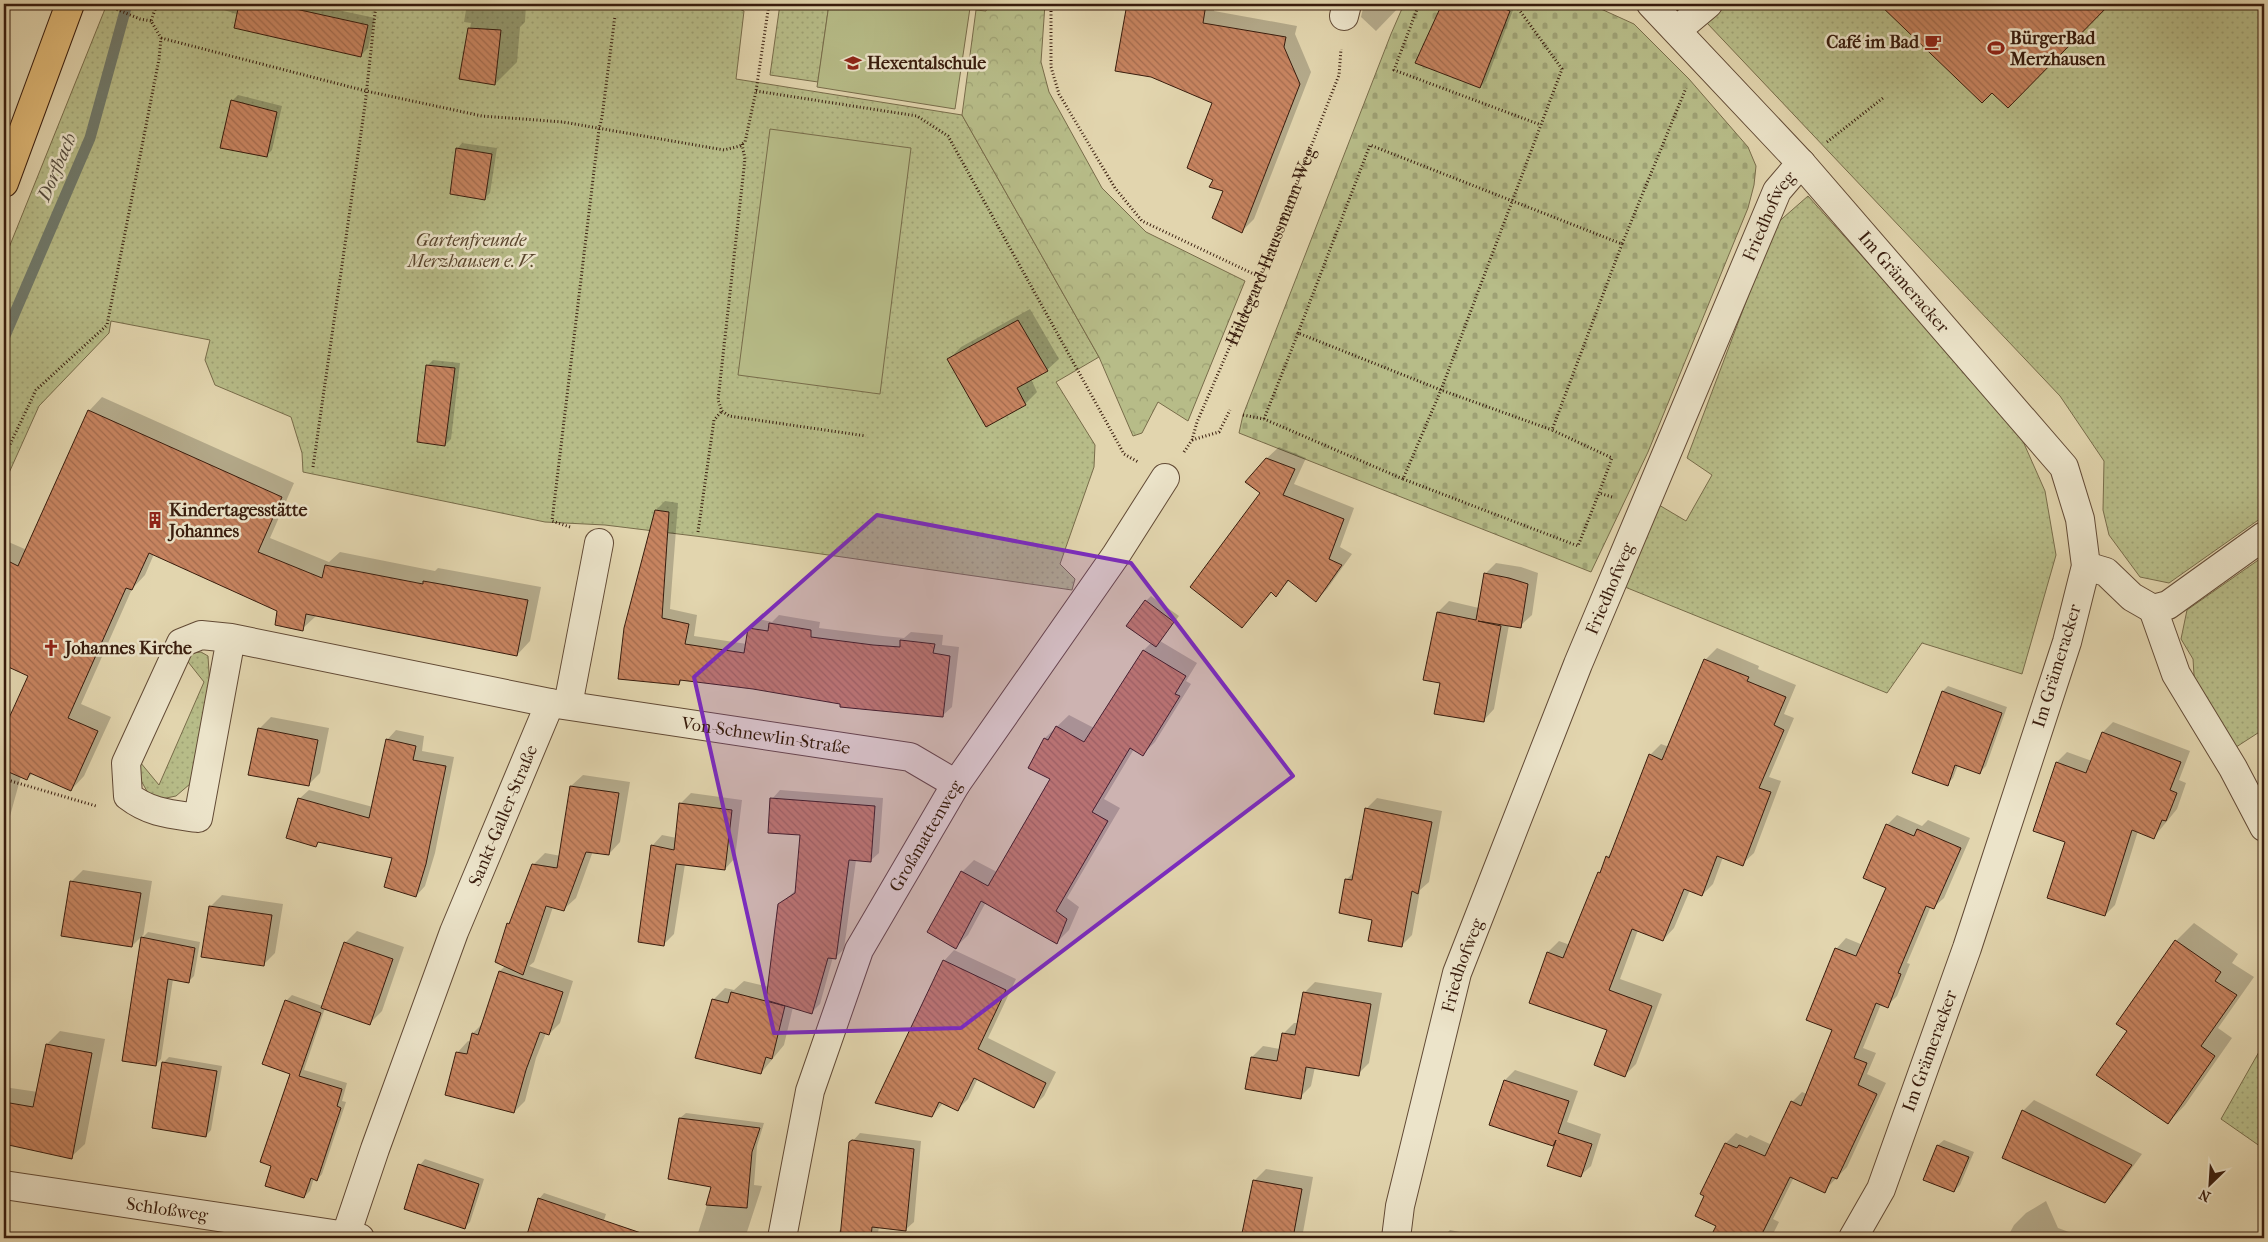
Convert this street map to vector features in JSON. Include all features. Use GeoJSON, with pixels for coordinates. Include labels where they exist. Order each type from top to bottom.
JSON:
{"type":"FeatureCollection","features":[{"type":"Feature","properties":{"kind":"main road"},"geometry":{"type":"LineString","coordinates":[[4,182],[70,4]]}},
{"type":"Feature","properties":{"kind":"street","name":"Friedhofweg"},"geometry":{"type":"LineString","coordinates":[[1396,1238],[1400,1206],[1457,973],[1578,664],[1777,191],[1801,163],[1651,4]]}},
{"type":"Feature","properties":{"kind":"street"},"geometry":{"type":"LineString","coordinates":[[1677,30],[1708,4]]}},
{"type":"Feature","properties":{"kind":"street","name":"Im Grämeracker"},"geometry":{"type":"LineString","coordinates":[[1801,163],[2064,466],[2080,519],[2086,566],[2067,642],[1967,948],[1881,1188],[1853,1238]]}},
{"type":"Feature","properties":{"kind":"street","name":"Großmattenweg"},"geometry":{"type":"LineString","coordinates":[[782,1238],[810,1091],[859,950],[956,784],[1116,555],[1165,478]]}},
{"type":"Feature","properties":{"kind":"street"},"geometry":{"type":"LineString","coordinates":[[2153,609],[2168,605],[2264,536]]}},
{"type":"Feature","properties":{"kind":"street"},"geometry":{"type":"LineString","coordinates":[[231,638],[198,818],[159,812],[141,806],[128,796],[126,763],[181,643],[201,635],[231,638],[559,704],[598,543]]}},
{"type":"Feature","properties":{"kind":"street"},"geometry":{"type":"LineString","coordinates":[[2086,566],[2106,572],[2132,597],[2153,609],[2176,674],[2232,768],[2264,828]]}},
{"type":"Feature","properties":{"kind":"street","name":"Von-Schnewlin-Straße"},"geometry":{"type":"LineString","coordinates":[[559,704],[910,757],[956,784]]}},
{"type":"Feature","properties":{"kind":"street","name":"Sankt-Galler-Straße"},"geometry":{"type":"LineString","coordinates":[[353,1236],[375,1149],[454,932],[559,704]]}},
{"type":"Feature","properties":{"kind":"street","name":"Schloßweg"},"geometry":{"type":"LineString","coordinates":[[4,1185],[353,1236]]}},
{"type":"Feature","properties":{"kind":"path"},"geometry":{"type":"LineString","coordinates":[[104,4],[140,19],[151,21],[162,38],[366,91],[482,116],[563,122],[599,130],[724,150],[745,142],[756,91],[769,4]]}},
{"type":"Feature","properties":{"kind":"path"},"geometry":{"type":"LineString","coordinates":[[151,21],[158,4]]}},
{"type":"Feature","properties":{"kind":"path"},"geometry":{"type":"LineString","coordinates":[[313,467],[366,91],[376,4]]}},
{"type":"Feature","properties":{"kind":"path"},"geometry":{"type":"LineString","coordinates":[[1051,4],[1050,67],[1059,94],[1116,188],[1142,221],[1260,277]]}},
{"type":"Feature","properties":{"kind":"path"},"geometry":{"type":"LineString","coordinates":[[1419,4],[1394,70],[1541,125]]}},
{"type":"Feature","properties":{"kind":"path"},"geometry":{"type":"LineString","coordinates":[[1403,479],[1441,390],[1562,69],[1515,4]]}},
{"type":"Feature","properties":{"kind":"path","name":"Hildegard-Haussmann-Weg"},"geometry":{"type":"LineString","coordinates":[[1165,478],[1192,440],[1197,422],[1260,277],[1339,75],[1346,10]]}},
{"type":"Feature","properties":{"kind":"path"},"geometry":{"type":"LineString","coordinates":[[598,543],[583,531],[552,521],[599,130],[615,16]]}},
{"type":"Feature","properties":{"kind":"path"},"geometry":{"type":"LineString","coordinates":[[4,457],[36,390],[107,325],[162,38]]}},
{"type":"Feature","properties":{"kind":"path"},"geometry":{"type":"LineString","coordinates":[[1552,430],[1622,244],[1689,79]]}},
{"type":"Feature","properties":{"kind":"path"},"geometry":{"type":"LineString","coordinates":[[756,91],[917,116],[948,136],[1124,454],[1165,478]]}},
{"type":"Feature","properties":{"kind":"path"},"geometry":{"type":"LineString","coordinates":[[1801,163],[1883,98]]}},
{"type":"Feature","properties":{"kind":"path"},"geometry":{"type":"LineString","coordinates":[[742,144],[745,159],[718,400],[722,411],[730,416],[866,436]]}},
{"type":"Feature","properties":{"kind":"path"},"geometry":{"type":"LineString","coordinates":[[1264,419],[1370,145],[1622,244]]}},
{"type":"Feature","properties":{"kind":"path"},"geometry":{"type":"LineString","coordinates":[[1243,415],[1264,419],[1403,479],[1578,546],[1612,458],[1552,430],[1441,390],[1298,332]]}},
{"type":"Feature","properties":{"kind":"path"},"geometry":{"type":"LineString","coordinates":[[1192,440],[1219,432],[1230,410]]}},
{"type":"Feature","properties":{"kind":"path"},"geometry":{"type":"LineString","coordinates":[[698,532],[714,420],[722,411]]}},
{"type":"Feature","properties":{"kind":"path"},"geometry":{"type":"LineString","coordinates":[[1599,492],[1616,499]]}},
{"type":"Feature","properties":{"kind":"path"},"geometry":{"type":"LineString","coordinates":[[4,779],[105,809],[128,796]]}},
{"type":"Feature","properties":{"kind":"highlighted area"},"geometry":{"type":"Polygon","coordinates":[[[877,515],[1131,563],[1293,776],[961,1028],[774,1033],[694,677],[877,515]]]}},
{"type":"Feature","properties":{"kind":"green space","name":"Gartenfreunde Merzhausen e. V."},"geometry":{"type":"Polygon","coordinates":[[[107,4],[727,4],[744,11],[736,79],[962,115],[1099,357],[1056,382],[1095,445],[1094,467],[1060,564],[1075,579],[1072,590],[703,537],[605,525],[545,522],[303,472],[302,453],[291,417],[215,385],[205,360],[210,340],[111,321],[109,333],[39,406],[4,484],[4,260],[107,4]]]}},
{"type":"Feature","properties":{"kind":"green space"},"geometry":{"type":"Polygon","coordinates":[[[780,4],[829,4],[818,82],[770,75],[780,4]]]}},
{"type":"Feature","properties":{"kind":"green space","name":"Hexentalschule"},"geometry":{"type":"Polygon","coordinates":[[[829,4],[941,4],[970,8],[955,109],[817,87],[829,4]]]}},
{"type":"Feature","properties":{"kind":"green space"},"geometry":{"type":"Polygon","coordinates":[[[988,4],[1045,4],[1041,62],[1049,92],[1102,188],[1146,232],[1245,281],[1188,421],[1158,402],[1142,433],[1133,436],[1099,357],[962,115],[976,10],[986,11],[988,4]]]}},
{"type":"Feature","properties":{"kind":"green space"},"geometry":{"type":"Polygon","coordinates":[[[1404,4],[1590,4],[1634,24],[1689,79],[1748,147],[1756,166],[1754,185],[1748,208],[1648,452],[1591,572],[1239,433],[1243,415],[1404,4]]]}},
{"type":"Feature","properties":{"kind":"green space"},"geometry":{"type":"Polygon","coordinates":[[[1689,4],[2264,4],[2264,516],[2169,583],[2140,577],[2109,535],[2103,510],[2104,461],[2060,396],[1689,4]]]}},
{"type":"Feature","properties":{"kind":"green space"},"geometry":{"type":"Polygon","coordinates":[[[770,129],[911,148],[880,394],[738,375],[770,129]]]}},
{"type":"Feature","properties":{"kind":"green space"},"geometry":{"type":"Polygon","coordinates":[[[1808,196],[2018,430],[2045,491],[2056,555],[2022,674],[1922,643],[1887,693],[1620,585],[1659,505],[1686,521],[1712,475],[1687,458],[1775,225],[1808,196]]]}},
{"type":"Feature","properties":{"kind":"green space"},"geometry":{"type":"Polygon","coordinates":[[[2264,556],[2264,729],[2230,751],[2195,691],[2193,659],[2181,639],[2187,610],[2264,556]]]}},
{"type":"Feature","properties":{"kind":"green space"},"geometry":{"type":"Polygon","coordinates":[[[201,652],[208,656],[210,689],[197,778],[176,796],[161,799],[148,793],[139,777],[140,762],[159,785],[204,682],[185,658],[193,653],[201,652]]]}},
{"type":"Feature","properties":{"kind":"green space"},"geometry":{"type":"Polygon","coordinates":[[[2264,1043],[2264,1149],[2221,1119],[2264,1043]]]}},
{"type":"Feature","properties":{"kind":"building"},"geometry":{"type":"Polygon","coordinates":[[[239,4],[273,4],[368,25],[361,57],[234,28],[239,4]]]}},
{"type":"Feature","properties":{"kind":"building"},"geometry":{"type":"Polygon","coordinates":[[[1127,4],[1206,4],[1203,23],[1286,37],[1284,47],[1300,84],[1242,233],[1212,218],[1223,191],[1209,187],[1213,180],[1187,168],[1212,103],[1151,77],[1115,71],[1127,4]]]}},
{"type":"Feature","properties":{"kind":"building"},"geometry":{"type":"Polygon","coordinates":[[[1442,4],[1492,4],[1510,11],[1480,88],[1415,63],[1442,4]]]}},
{"type":"Feature","properties":{"kind":"building","name":"BürgerBad Merzhausen"},"geometry":{"type":"Polygon","coordinates":[[[1879,4],[2110,4],[2008,108],[1992,93],[1982,103],[1879,4]]]}},
{"type":"Feature","properties":{"kind":"building"},"geometry":{"type":"Polygon","coordinates":[[[468,28],[501,30],[495,85],[459,79],[468,28]]]}},
{"type":"Feature","properties":{"kind":"building"},"geometry":{"type":"Polygon","coordinates":[[[231,100],[277,112],[267,157],[220,148],[231,100]]]}},
{"type":"Feature","properties":{"kind":"building"},"geometry":{"type":"Polygon","coordinates":[[[456,148],[492,154],[485,200],[450,194],[456,148]]]}},
{"type":"Feature","properties":{"kind":"building"},"geometry":{"type":"Polygon","coordinates":[[[1018,320],[1048,371],[1017,388],[1026,405],[986,427],[947,359],[1018,320]]]}},
{"type":"Feature","properties":{"kind":"building"},"geometry":{"type":"Polygon","coordinates":[[[426,365],[455,368],[445,446],[417,442],[426,365]]]}},
{"type":"Feature","properties":{"kind":"building"},"geometry":{"type":"Polygon","coordinates":[[[88,410],[282,497],[258,552],[322,578],[325,565],[423,584],[423,581],[528,600],[517,656],[306,614],[303,631],[275,625],[277,611],[149,553],[132,590],[126,588],[68,718],[98,731],[71,791],[30,773],[27,780],[4,770],[4,729],[28,676],[4,665],[4,559],[18,566],[88,410]]]}},
{"type":"Feature","properties":{"kind":"building"},"geometry":{"type":"Polygon","coordinates":[[[1266,458],[1295,469],[1283,495],[1344,519],[1329,559],[1342,565],[1316,602],[1288,580],[1276,597],[1271,592],[1242,628],[1190,587],[1260,493],[1245,482],[1266,458]]]}},
{"type":"Feature","properties":{"kind":"building"},"geometry":{"type":"Polygon","coordinates":[[[655,510],[669,512],[662,618],[689,624],[685,644],[744,653],[748,628],[768,631],[769,623],[811,630],[811,637],[873,645],[900,647],[900,640],[935,644],[933,653],[950,656],[943,717],[840,707],[840,704],[753,689],[680,680],[679,685],[618,679],[624,628],[655,510]]]}},
{"type":"Feature","properties":{"kind":"building"},"geometry":{"type":"Polygon","coordinates":[[[1484,573],[1528,584],[1521,628],[1478,621],[1501,626],[1484,722],[1434,714],[1440,683],[1423,680],[1437,612],[1476,620],[1484,573]]]}},
{"type":"Feature","properties":{"kind":"building"},"geometry":{"type":"Polygon","coordinates":[[[1145,600],[1174,622],[1156,647],[1126,626],[1145,600]]]}},
{"type":"Feature","properties":{"kind":"building"},"geometry":{"type":"Polygon","coordinates":[[[1143,650],[1186,676],[1175,694],[1180,696],[1143,756],[1130,748],[1092,812],[1108,821],[1056,911],[1067,919],[1057,944],[981,901],[956,949],[927,932],[961,871],[988,886],[1050,779],[1028,768],[1044,738],[1048,740],[1056,726],[1084,742],[1143,650]]]}},
{"type":"Feature","properties":{"kind":"building"},"geometry":{"type":"Polygon","coordinates":[[[1704,659],[1749,677],[1747,681],[1786,697],[1774,725],[1784,730],[1759,788],[1771,792],[1743,866],[1717,856],[1702,896],[1684,889],[1663,941],[1632,929],[1609,990],[1652,1006],[1625,1077],[1594,1065],[1607,1030],[1529,1003],[1547,952],[1563,958],[1598,872],[1600,873],[1606,856],[1609,858],[1649,754],[1662,760],[1704,659]]]}},
{"type":"Feature","properties":{"kind":"building"},"geometry":{"type":"Polygon","coordinates":[[[1942,691],[2002,713],[1980,774],[1955,765],[1948,786],[1912,773],[1942,691]]]}},
{"type":"Feature","properties":{"kind":"building"},"geometry":{"type":"Polygon","coordinates":[[[258,728],[318,740],[309,786],[248,775],[258,728]]]}},
{"type":"Feature","properties":{"kind":"building"},"geometry":{"type":"Polygon","coordinates":[[[2102,732],[2181,762],[2170,790],[2177,793],[2166,821],[2162,820],[2154,839],[2132,830],[2105,916],[2047,898],[2065,842],[2033,831],[2056,762],[2086,773],[2102,732]]]}},
{"type":"Feature","properties":{"kind":"building"},"geometry":{"type":"Polygon","coordinates":[[[386,739],[416,746],[413,760],[446,766],[426,864],[416,897],[384,887],[392,858],[318,842],[316,847],[286,838],[298,798],[369,818],[386,739]]]}},
{"type":"Feature","properties":{"kind":"building"},"geometry":{"type":"Polygon","coordinates":[[[570,786],[619,793],[609,855],[586,852],[564,911],[546,906],[523,975],[495,962],[507,923],[509,924],[532,864],[557,868],[570,786]]]}},
{"type":"Feature","properties":{"kind":"building"},"geometry":{"type":"Polygon","coordinates":[[[770,798],[875,806],[871,862],[849,860],[836,959],[828,958],[812,1014],[766,1000],[778,904],[795,893],[800,835],[768,833],[770,798]]]}},
{"type":"Feature","properties":{"kind":"building"},"geometry":{"type":"Polygon","coordinates":[[[679,803],[732,810],[725,870],[676,864],[664,946],[638,942],[651,845],[674,850],[679,803]]]}},
{"type":"Feature","properties":{"kind":"building"},"geometry":{"type":"Polygon","coordinates":[[[1365,808],[1432,822],[1418,894],[1412,891],[1402,947],[1368,941],[1372,920],[1339,913],[1345,879],[1352,880],[1365,808]]]}},
{"type":"Feature","properties":{"kind":"building"},"geometry":{"type":"Polygon","coordinates":[[[1886,824],[1914,836],[1917,829],[1961,848],[1934,909],[1926,906],[1898,973],[1901,974],[1888,1008],[1876,1003],[1854,1058],[1867,1063],[1858,1085],[1877,1094],[1837,1179],[1832,1177],[1825,1193],[1790,1177],[1760,1238],[1710,1238],[1716,1226],[1695,1216],[1704,1196],[1700,1194],[1725,1143],[1737,1148],[1739,1145],[1765,1156],[1791,1101],[1801,1106],[1832,1030],[1806,1020],[1835,948],[1856,956],[1886,888],[1863,878],[1886,824]]]}},
{"type":"Feature","properties":{"kind":"building"},"geometry":{"type":"Polygon","coordinates":[[[70,881],[141,893],[132,947],[61,936],[70,881]]]}},
{"type":"Feature","properties":{"kind":"building"},"geometry":{"type":"Polygon","coordinates":[[[209,906],[272,915],[264,966],[201,957],[209,906]]]}},
{"type":"Feature","properties":{"kind":"building"},"geometry":{"type":"Polygon","coordinates":[[[141,937],[195,948],[189,983],[168,979],[156,1066],[122,1061],[141,937]]]}},
{"type":"Feature","properties":{"kind":"building"},"geometry":{"type":"Polygon","coordinates":[[[2175,940],[2221,972],[2215,981],[2237,995],[2201,1046],[2215,1056],[2168,1124],[2096,1075],[2127,1031],[2116,1024],[2175,940]]]}},
{"type":"Feature","properties":{"kind":"building"},"geometry":{"type":"Polygon","coordinates":[[[344,942],[393,959],[370,1025],[321,1008],[344,942]]]}},
{"type":"Feature","properties":{"kind":"building"},"geometry":{"type":"Polygon","coordinates":[[[943,960],[1006,990],[978,1049],[1046,1083],[1034,1108],[974,1078],[958,1111],[939,1102],[932,1117],[875,1103],[943,960]]]}},
{"type":"Feature","properties":{"kind":"building"},"geometry":{"type":"Polygon","coordinates":[[[499,971],[563,992],[549,1035],[540,1032],[526,1070],[514,1113],[445,1095],[456,1052],[467,1054],[472,1033],[478,1035],[499,971]]]}},
{"type":"Feature","properties":{"kind":"building"},"geometry":{"type":"Polygon","coordinates":[[[731,992],[785,1006],[772,1059],[766,1057],[761,1074],[695,1058],[712,999],[728,1003],[731,992]]]}},
{"type":"Feature","properties":{"kind":"building"},"geometry":{"type":"Polygon","coordinates":[[[1303,992],[1371,1004],[1359,1076],[1306,1067],[1301,1099],[1245,1089],[1251,1057],[1277,1061],[1282,1033],[1295,1035],[1303,992]]]}},
{"type":"Feature","properties":{"kind":"building"},"geometry":{"type":"Polygon","coordinates":[[[285,1000],[321,1013],[299,1076],[342,1089],[337,1106],[341,1108],[317,1181],[311,1178],[304,1198],[265,1186],[271,1166],[260,1162],[290,1074],[262,1064],[285,1000]]]}},
{"type":"Feature","properties":{"kind":"building"},"geometry":{"type":"Polygon","coordinates":[[[46,1044],[92,1053],[72,1159],[4,1144],[4,1102],[33,1107],[46,1044]]]}},
{"type":"Feature","properties":{"kind":"building"},"geometry":{"type":"Polygon","coordinates":[[[162,1062],[217,1071],[206,1137],[152,1128],[162,1062]]]}},
{"type":"Feature","properties":{"kind":"building"},"geometry":{"type":"Polygon","coordinates":[[[1504,1080],[1569,1101],[1558,1133],[1592,1144],[1581,1177],[1547,1166],[1556,1140],[1553,1146],[1489,1125],[1504,1080]]]}},
{"type":"Feature","properties":{"kind":"building"},"geometry":{"type":"Polygon","coordinates":[[[2022,1110],[2132,1165],[2105,1203],[2002,1158],[2022,1110]]]}},
{"type":"Feature","properties":{"kind":"building"},"geometry":{"type":"Polygon","coordinates":[[[679,1118],[760,1128],[752,1152],[747,1208],[706,1205],[711,1187],[668,1179],[679,1118]]]}},
{"type":"Feature","properties":{"kind":"building"},"geometry":{"type":"Polygon","coordinates":[[[852,1140],[914,1149],[906,1231],[872,1227],[871,1238],[840,1238],[849,1142],[852,1140]]]}},
{"type":"Feature","properties":{"kind":"building"},"geometry":{"type":"Polygon","coordinates":[[[1937,1145],[1969,1157],[1954,1192],[1923,1180],[1937,1145]]]}},
{"type":"Feature","properties":{"kind":"building"},"geometry":{"type":"Polygon","coordinates":[[[418,1164],[479,1184],[465,1229],[404,1209],[418,1164]]]}},
{"type":"Feature","properties":{"kind":"building"},"geometry":{"type":"Polygon","coordinates":[[[1253,1180],[1302,1189],[1293,1238],[1241,1238],[1253,1180]]]}},
{"type":"Feature","properties":{"kind":"building"},"geometry":{"type":"Polygon","coordinates":[[[538,1198],[641,1233],[640,1238],[526,1238],[538,1198]]]}},
{"type":"Feature","properties":{"kind":"waterway","name":"Dorfbach"},"geometry":{"type":"LineString","coordinates":[[4,338],[90,138],[127,4]]}},
{"type":"Feature","properties":{"kind":"place","name":"Café im Bad"},"geometry":{"type":"Point","coordinates":[1933,42]}},
{"type":"Feature","properties":{"kind":"place","name":"BürgerBad Merzhausen"},"geometry":{"type":"Point","coordinates":[1996,48]}},
{"type":"Feature","properties":{"kind":"place","name":"Hexentalschule"},"geometry":{"type":"Point","coordinates":[853,63]}},
{"type":"Feature","properties":{"kind":"place","name":"Kindertagesstätte Johannes"},"geometry":{"type":"Point","coordinates":[155,520]}},
{"type":"Feature","properties":{"kind":"place","name":"Johannes Kirche"},"geometry":{"type":"Point","coordinates":[51,648]}}]}
